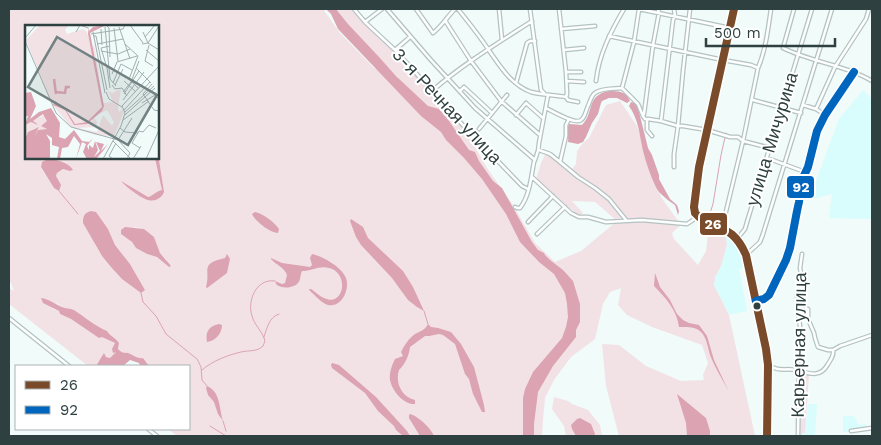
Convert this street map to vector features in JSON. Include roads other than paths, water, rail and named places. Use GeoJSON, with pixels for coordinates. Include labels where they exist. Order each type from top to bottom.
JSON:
{"type":"FeatureCollection","features":[{"type":"Feature","properties":{"kind":"main road"},"geometry":{"type":"LineString","coordinates":[[734,9],[699,167],[694,194],[694,210],[697,215],[732,234],[746,255],[768,365],[767,436]]}},
{"type":"Feature","properties":{"kind":"street","name":"3-я Речная улица"},"geometry":{"type":"LineString","coordinates":[[354,9],[395,50],[451,113],[481,142],[489,153],[522,186],[528,189]]}},
{"type":"Feature","properties":{"kind":"street"},"geometry":{"type":"LineString","coordinates":[[365,22],[382,9]]}},
{"type":"Feature","properties":{"kind":"street"},"geometry":{"type":"LineString","coordinates":[[387,9],[475,108],[535,160]]}},
{"type":"Feature","properties":{"kind":"street"},"geometry":{"type":"LineString","coordinates":[[416,9],[432,33],[442,26],[446,19],[457,9],[489,49],[494,60],[506,75],[516,83],[530,92],[566,97],[568,100],[578,102]]}},
{"type":"Feature","properties":{"kind":"street"},"geometry":{"type":"LineString","coordinates":[[499,9],[502,40]]}},
{"type":"Feature","properties":{"kind":"street"},"geometry":{"type":"LineString","coordinates":[[515,207],[520,208],[524,201],[532,177],[546,108],[546,95],[541,90],[530,9]]}},
{"type":"Feature","properties":{"kind":"street"},"geometry":{"type":"LineString","coordinates":[[559,9],[567,81],[566,97]]}},
{"type":"Feature","properties":{"kind":"street"},"geometry":{"type":"LineString","coordinates":[[596,81],[609,36],[624,9]]}},
{"type":"Feature","properties":{"kind":"street"},"geometry":{"type":"LineString","coordinates":[[622,88],[634,42],[639,9],[730,28]]}},
{"type":"Feature","properties":{"kind":"street"},"geometry":{"type":"LineString","coordinates":[[643,116],[659,14],[658,9]]}},
{"type":"Feature","properties":{"kind":"street"},"geometry":{"type":"LineString","coordinates":[[661,121],[674,9]]}},
{"type":"Feature","properties":{"kind":"street"},"geometry":{"type":"LineString","coordinates":[[674,167],[690,9]]}},
{"type":"Feature","properties":{"kind":"street"},"geometry":{"type":"LineString","coordinates":[[722,228],[753,100],[758,68],[767,37],[771,9]]}},
{"type":"Feature","properties":{"kind":"street"},"geometry":{"type":"LineString","coordinates":[[794,9],[783,48],[798,55],[854,72],[872,81]]}},
{"type":"Feature","properties":{"kind":"street","name":"улица Мичурина"},"geometry":{"type":"LineString","coordinates":[[737,239],[745,229],[812,9]]}},
{"type":"Feature","properties":{"kind":"street"},"geometry":{"type":"LineString","coordinates":[[746,255],[758,244],[762,237],[832,9]]}},
{"type":"Feature","properties":{"kind":"street"},"geometry":{"type":"LineString","coordinates":[[816,109],[836,67],[866,19],[869,9]]}},
{"type":"Feature","properties":{"kind":"street"},"geometry":{"type":"LineString","coordinates":[[446,19],[446,22],[471,61],[501,101],[540,135]]}},
{"type":"Feature","properties":{"kind":"street"},"geometry":{"type":"LineString","coordinates":[[432,91],[447,77],[532,21]]}},
{"type":"Feature","properties":{"kind":"street"},"geometry":{"type":"LineString","coordinates":[[562,29],[595,26]]}},
{"type":"Feature","properties":{"kind":"street"},"geometry":{"type":"LineString","coordinates":[[395,50],[410,36]]}},
{"type":"Feature","properties":{"kind":"street"},"geometry":{"type":"LineString","coordinates":[[609,36],[758,68]]}},
{"type":"Feature","properties":{"kind":"street"},"geometry":{"type":"LineString","coordinates":[[516,83],[527,44],[530,41],[535,41]]}},
{"type":"Feature","properties":{"kind":"street"},"geometry":{"type":"LineString","coordinates":[[564,50],[584,48]]}},
{"type":"Feature","properties":{"kind":"street"},"geometry":{"type":"LineString","coordinates":[[566,72],[582,72]]}},
{"type":"Feature","properties":{"kind":"street"},"geometry":{"type":"LineString","coordinates":[[756,301],[770,295],[786,260],[790,248],[802,182],[817,132],[854,72]]}},
{"type":"Feature","properties":{"kind":"street"},"geometry":{"type":"LineString","coordinates":[[567,81],[584,82]]}},
{"type":"Feature","properties":{"kind":"street"},"geometry":{"type":"LineString","coordinates":[[460,91],[464,87],[492,112]]}},
{"type":"Feature","properties":{"kind":"street"},"geometry":{"type":"LineString","coordinates":[[546,108],[575,122],[581,121],[595,93],[602,90],[622,88]]}},
{"type":"Feature","properties":{"kind":"street"},"geometry":{"type":"LineString","coordinates":[[622,88],[638,104],[643,116],[647,119],[707,130],[730,137],[738,137],[743,141],[770,148]]}},
{"type":"Feature","properties":{"kind":"street"},"geometry":{"type":"LineString","coordinates":[[479,129],[507,95]]}},
{"type":"Feature","properties":{"kind":"street"},"geometry":{"type":"LineString","coordinates":[[753,100],[801,113]]}},
{"type":"Feature","properties":{"kind":"street"},"geometry":{"type":"LineString","coordinates":[[516,115],[526,103],[543,118]]}},
{"type":"Feature","properties":{"kind":"street"},"geometry":{"type":"LineString","coordinates":[[803,105],[816,109],[826,115]]}},
{"type":"Feature","properties":{"kind":"street"},"geometry":{"type":"LineString","coordinates":[[560,162],[568,119]]}},
{"type":"Feature","properties":{"kind":"street"},"geometry":{"type":"LineString","coordinates":[[647,119],[646,130],[652,136]]}},
{"type":"Feature","properties":{"kind":"street"},"geometry":{"type":"LineString","coordinates":[[539,150],[550,154],[609,199],[626,220]]}},
{"type":"Feature","properties":{"kind":"street"},"geometry":{"type":"LineString","coordinates":[[767,158],[805,172]]}},
{"type":"Feature","properties":{"kind":"street"},"geometry":{"type":"LineString","coordinates":[[532,177],[571,213],[579,217],[588,217],[606,222],[642,220],[687,224],[697,215]]}},
{"type":"Feature","properties":{"kind":"street"},"geometry":{"type":"LineString","coordinates":[[528,222],[553,196]]}},
{"type":"Feature","properties":{"kind":"street"},"geometry":{"type":"LineString","coordinates":[[537,234],[565,207]]}},
{"type":"Feature","properties":{"kind":"street","name":"Карьерная улица"},"geometry":{"type":"LineString","coordinates":[[798,436],[799,372],[802,362],[800,356],[797,295],[801,288],[800,268],[802,254]]}},
{"type":"Feature","properties":{"kind":"street"},"geometry":{"type":"LineString","coordinates":[[806,308],[818,347],[833,350],[872,335]]}},
{"type":"Feature","properties":{"kind":"street"},"geometry":{"type":"LineString","coordinates":[[9,318],[68,365]]}},
{"type":"Feature","properties":{"kind":"street"},"geometry":{"type":"LineString","coordinates":[[768,365],[775,369],[798,370],[799,372],[814,374],[824,370],[833,357],[833,350]]}},
{"type":"Feature","properties":{"kind":"street"},"geometry":{"type":"LineString","coordinates":[[851,431],[872,428]]}},
{"type":"Feature","properties":{"kind":"waterway"},"geometry":{"type":"LineString","coordinates":[[711,218],[726,133]]}},
{"type":"Feature","properties":{"kind":"waterway"},"geometry":{"type":"LineString","coordinates":[[59,191],[78,214]]}},
{"type":"Feature","properties":{"kind":"waterway"},"geometry":{"type":"LineString","coordinates":[[202,370],[226,357],[256,350],[263,346],[265,341],[263,335],[253,319],[251,310],[252,298],[258,287],[263,283],[275,281]]}},
{"type":"Feature","properties":{"kind":"waterway"},"geometry":{"type":"LineString","coordinates":[[141,293],[143,302],[156,316],[166,334],[197,359],[201,367],[202,380],[207,386]]}},
{"type":"Feature","properties":{"kind":"waterway"},"geometry":{"type":"LineString","coordinates":[[424,311],[428,324]]}},
{"type":"Feature","properties":{"kind":"waterway"},"geometry":{"type":"LineString","coordinates":[[264,337],[271,320],[279,314]]}},
{"type":"Feature","properties":{"kind":"waterway"},"geometry":{"type":"LineString","coordinates":[[223,421],[226,431]]}},
{"type":"Feature","properties":{"kind":"waterway"},"geometry":{"type":"LineString","coordinates":[[210,426],[226,436]]}}]}
